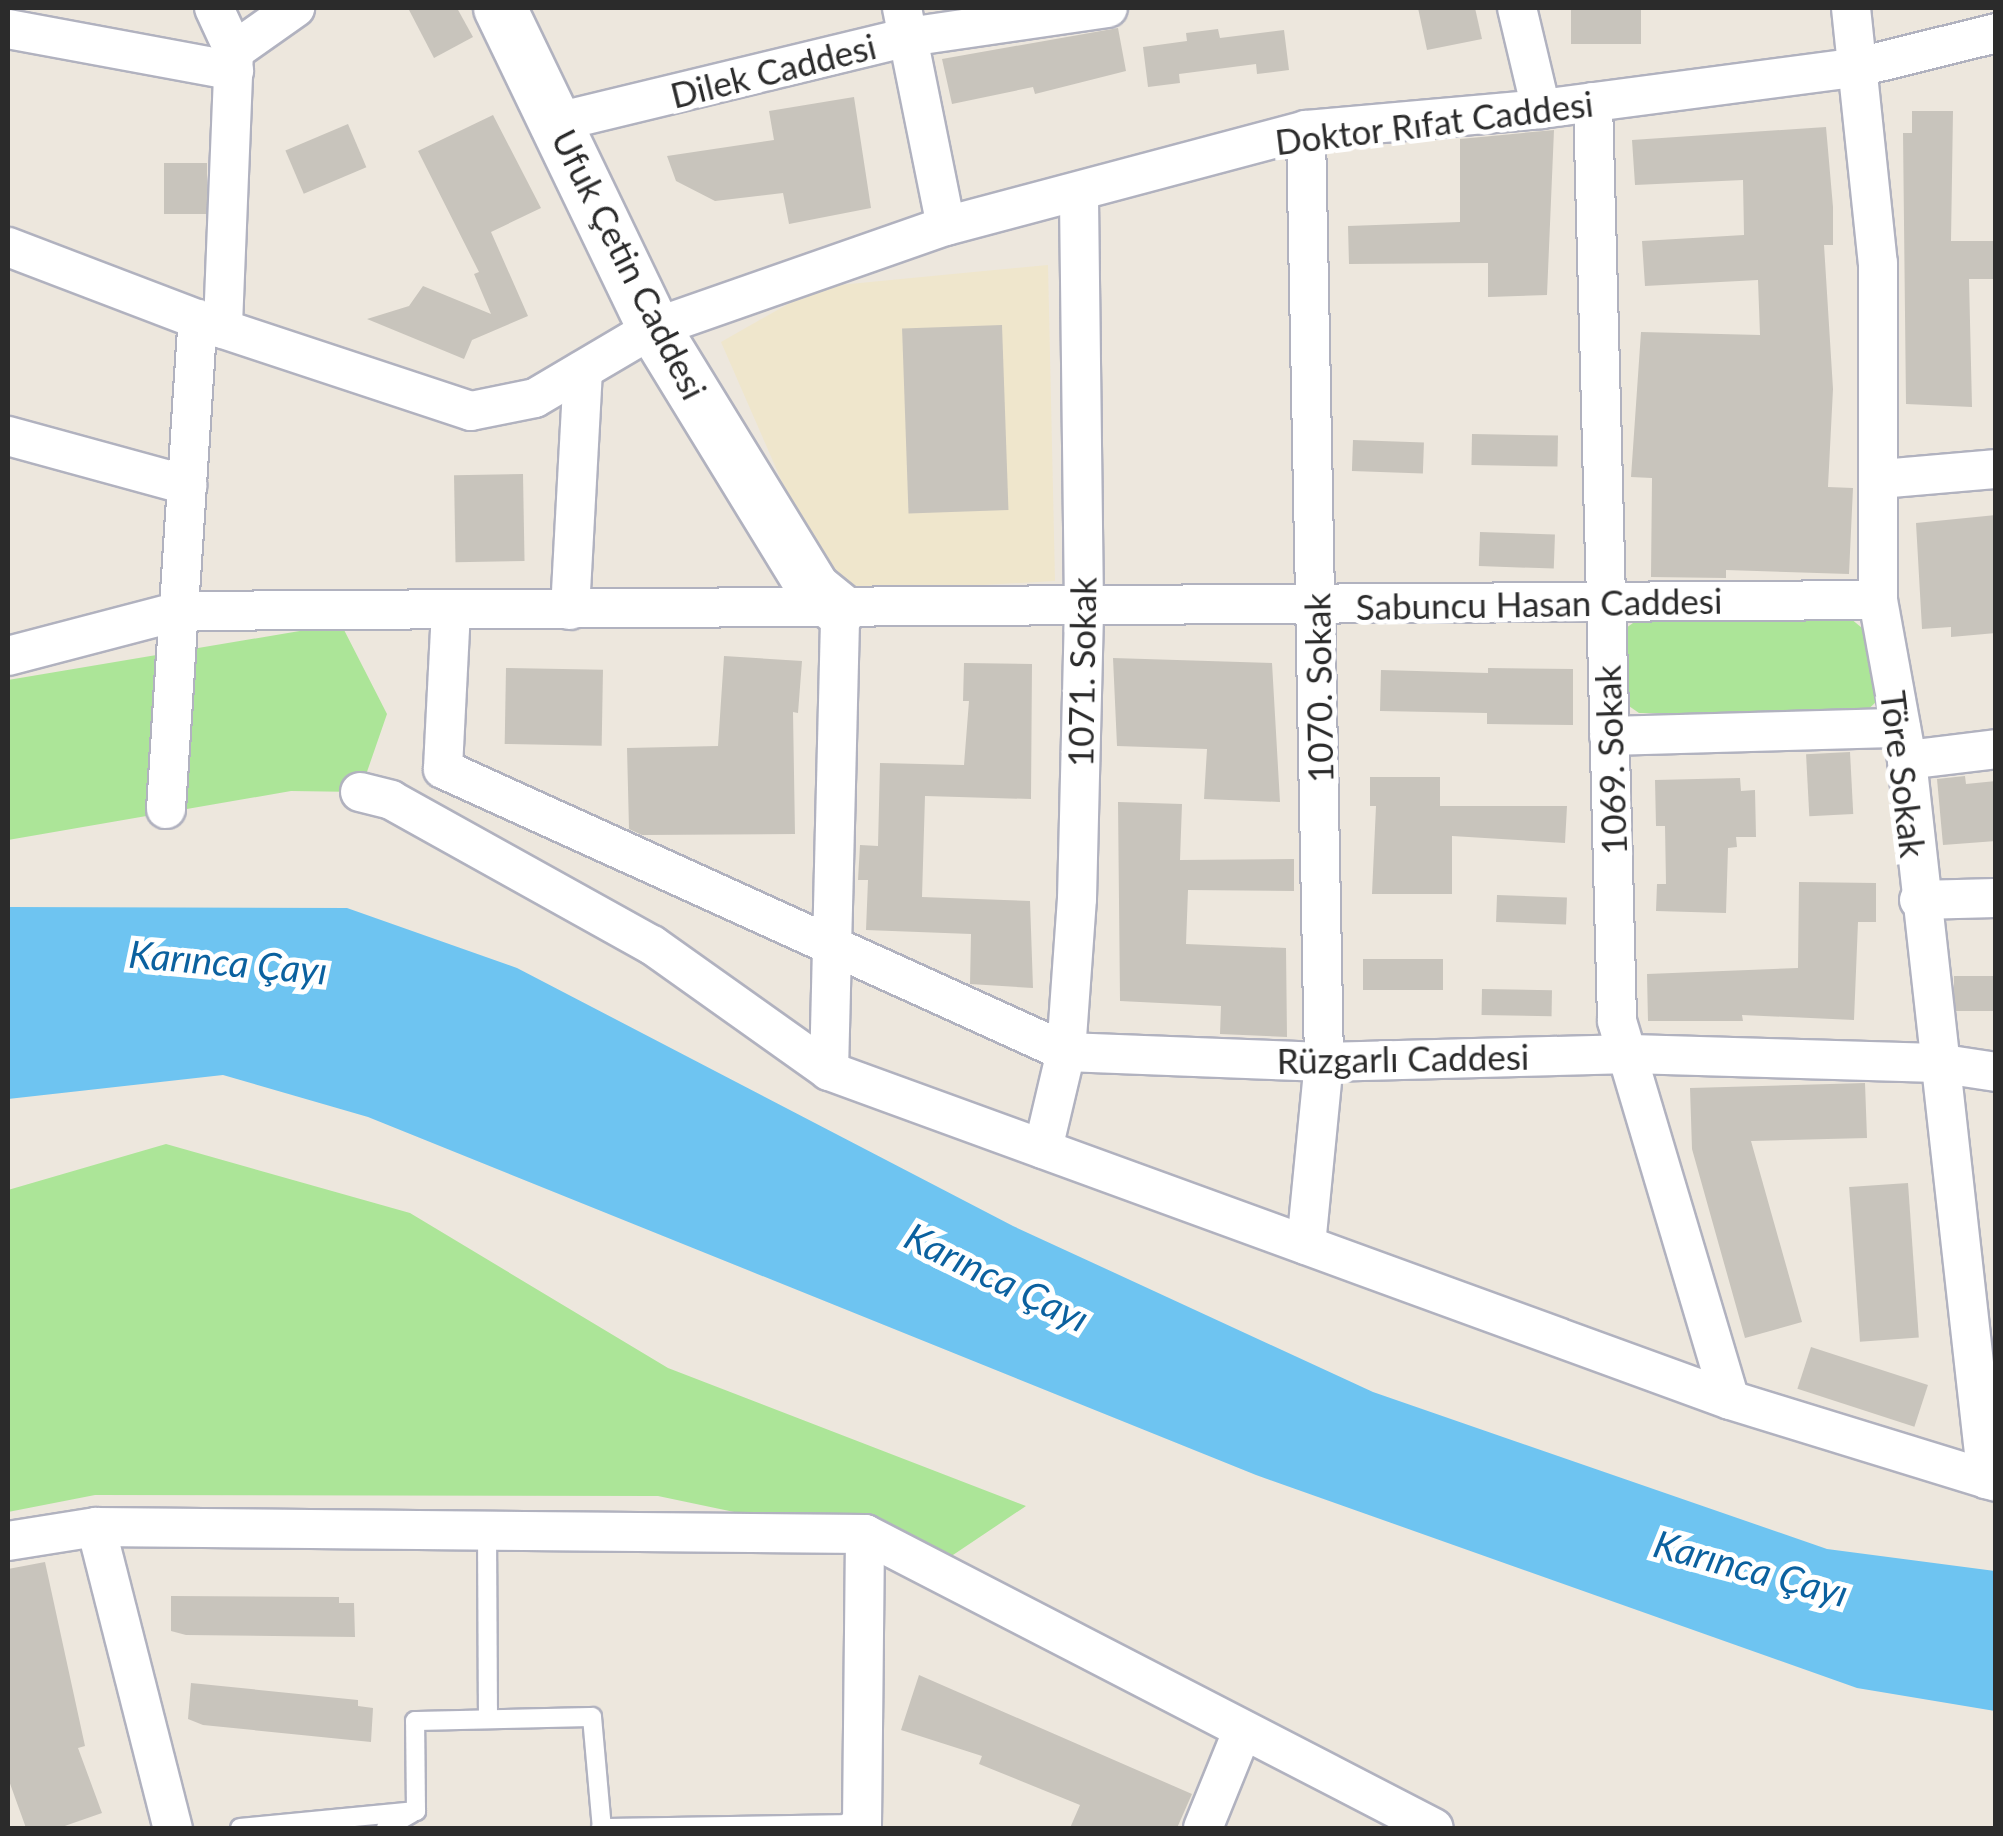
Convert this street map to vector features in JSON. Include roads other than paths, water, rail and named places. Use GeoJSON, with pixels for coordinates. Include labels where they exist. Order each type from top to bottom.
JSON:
{"type":"FeatureCollection","features":[{"type":"Feature","properties":{"kind":"street"},"geometry":{"type":"LineString","coordinates":[[166,809],[187,485],[210,324],[234,61],[214,8]]}},
{"type":"Feature","properties":{"kind":"street"},"geometry":{"type":"LineString","coordinates":[[8,30],[234,61],[295,8]]}},
{"type":"Feature","properties":{"kind":"street","name":"Ufuk Çetin Caddesi"},"geometry":{"type":"LineString","coordinates":[[500,8],[654,328],[814,588],[840,610]]}},
{"type":"Feature","properties":{"kind":"street","name":"Dilek Caddesi"},"geometry":{"type":"LineString","coordinates":[[558,122],[905,22],[1108,8]]}},
{"type":"Feature","properties":{"kind":"street"},"geometry":{"type":"LineString","coordinates":[[1517,8],[1540,109]]}},
{"type":"Feature","properties":{"kind":"street","name":"Töre Sokak"},"geometry":{"type":"LineString","coordinates":[[1851,8],[1878,263],[1878,600],[1904,744],[1937,1063],[1979,1283],[1991,1481]]}},
{"type":"Feature","properties":{"kind":"street"},"geometry":{"type":"LineString","coordinates":[[905,22],[946,226]]}},
{"type":"Feature","properties":{"kind":"street","name":"Doktor Rıfat Caddesi"},"geometry":{"type":"LineString","coordinates":[[8,247],[210,324],[471,411],[535,398],[654,328],[946,226],[1306,130],[1540,109],[1859,67],[1996,33]]}},
{"type":"Feature","properties":{"kind":"street","name":"1069. Sokak"},"geometry":{"type":"LineString","coordinates":[[1592,102],[1617,1022],[1631,1054],[1730,1400]]}},
{"type":"Feature","properties":{"kind":"street","name":"1070. Sokak"},"geometry":{"type":"LineString","coordinates":[[1306,130],[1324,1062],[1306,1245]]}},
{"type":"Feature","properties":{"kind":"street","name":"1071. Sokak"},"geometry":{"type":"LineString","coordinates":[[1042,1149],[1066,1052],[1084,608],[1079,192]]}},
{"type":"Feature","properties":{"kind":"street"},"geometry":{"type":"LineString","coordinates":[[570,610],[583,370]]}},
{"type":"Feature","properties":{"kind":"street"},"geometry":{"type":"LineString","coordinates":[[8,436],[187,485]]}},
{"type":"Feature","properties":{"kind":"street"},"geometry":{"type":"LineString","coordinates":[[1880,479],[1996,469]]}},
{"type":"Feature","properties":{"kind":"street","name":"Sabuncu Hasan Caddesi"},"geometry":{"type":"LineString","coordinates":[[8,656],[179,611],[840,610],[1878,600]]}},
{"type":"Feature","properties":{"kind":"street","name":"Rüzgarlı Caddesi"},"geometry":{"type":"LineString","coordinates":[[451,610],[442,769],[1066,1052],[1324,1062],[1631,1054],[1937,1063],[1996,1072]]}},
{"type":"Feature","properties":{"kind":"street"},"geometry":{"type":"LineString","coordinates":[[829,1071],[840,610]]}},
{"type":"Feature","properties":{"kind":"street"},"geometry":{"type":"LineString","coordinates":[[1609,736],[1996,749]]}},
{"type":"Feature","properties":{"kind":"street"},"geometry":{"type":"LineString","coordinates":[[360,792],[391,800],[652,945],[829,1071],[1730,1400],[1991,1481]]}},
{"type":"Feature","properties":{"kind":"street"},"geometry":{"type":"LineString","coordinates":[[1919,900],[1996,898]]}},
{"type":"Feature","properties":{"kind":"street"},"geometry":{"type":"LineString","coordinates":[[96,1527],[173,1828]]}},
{"type":"Feature","properties":{"kind":"street"},"geometry":{"type":"LineString","coordinates":[[8,1541],[96,1527],[865,1534],[1434,1828]]}},
{"type":"Feature","properties":{"kind":"street"},"geometry":{"type":"LineString","coordinates":[[860,1827],[865,1534]]}},
{"type":"Feature","properties":{"kind":"street"},"geometry":{"type":"LineString","coordinates":[[1203,1828],[1242,1732]]}},
{"type":"Feature","properties":{"kind":"lane"},"geometry":{"type":"LineString","coordinates":[[487,1531],[488,1719]]}},
{"type":"Feature","properties":{"kind":"lane"},"geometry":{"type":"LineString","coordinates":[[416,1810],[415,1720],[592,1717],[601,1828],[860,1827]]}},
{"type":"Feature","properties":{"kind":"lane"},"geometry":{"type":"LineString","coordinates":[[240,1828],[416,1810]]}},
{"type":"Feature","properties":{"kind":"lane"},"geometry":{"type":"LineString","coordinates":[[386,1828],[416,1810]]}},
{"type":"Feature","properties":{"kind":"water","name":"Karınca Çayı"},"geometry":{"type":"Polygon","coordinates":[[[8,907],[347,908],[517,968],[1013,1226],[1373,1392],[1827,1549],[1995,1571],[1995,1711],[1857,1688],[1256,1475],[368,1117],[223,1075],[8,1099],[8,907]]]}}]}
